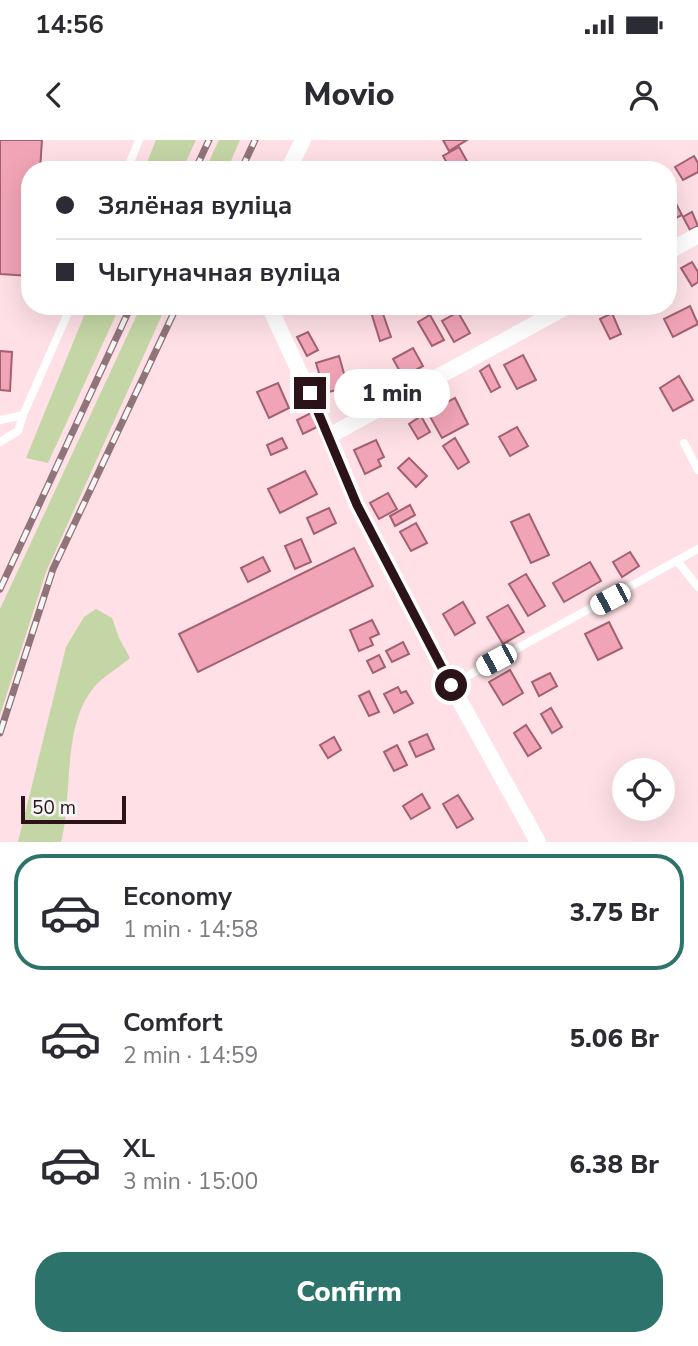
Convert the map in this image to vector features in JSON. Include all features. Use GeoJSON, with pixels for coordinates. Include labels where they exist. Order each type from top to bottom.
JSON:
{"type":"FeatureCollection","features":[{"type":"Feature","properties":{"kind":"street"},"geometry":{"type":"LineString","coordinates":[[292,161],[303,140]]}},
{"type":"Feature","properties":{"kind":"street"},"geometry":{"type":"LineString","coordinates":[[677,247],[698,235]]}},
{"type":"Feature","properties":{"kind":"street"},"geometry":{"type":"LineString","coordinates":[[273,315],[330,436],[357,505],[451,685],[538,842]]}},
{"type":"Feature","properties":{"kind":"street"},"geometry":{"type":"LineString","coordinates":[[330,436],[552,315]]}},
{"type":"Feature","properties":{"kind":"lane"},"geometry":{"type":"LineString","coordinates":[[131,161],[139,140]]}},
{"type":"Feature","properties":{"kind":"lane"},"geometry":{"type":"LineString","coordinates":[[0,442],[18,431],[67,315]]}},
{"type":"Feature","properties":{"kind":"lane"},"geometry":{"type":"LineString","coordinates":[[0,420],[23,415]]}},
{"type":"Feature","properties":{"kind":"lane"},"geometry":{"type":"LineString","coordinates":[[684,443],[698,470]]}},
{"type":"Feature","properties":{"kind":"lane"},"geometry":{"type":"LineString","coordinates":[[451,685],[698,549]]}},
{"type":"Feature","properties":{"kind":"lane"},"geometry":{"type":"LineString","coordinates":[[678,562],[698,587]]}},
{"type":"Feature","properties":{"kind":"green space"},"geometry":{"type":"Polygon","coordinates":[[[156,140],[196,140],[186,161],[148,161],[156,140]]]}},
{"type":"Feature","properties":{"kind":"green space"},"geometry":{"type":"Polygon","coordinates":[[[219,140],[240,140],[231,161],[209,161],[219,140]]]}},
{"type":"Feature","properties":{"kind":"green space"},"geometry":{"type":"Polygon","coordinates":[[[84,315],[116,315],[48,463],[26,458],[84,315]]]}},
{"type":"Feature","properties":{"kind":"green space"},"geometry":{"type":"Polygon","coordinates":[[[137,315],[162,315],[46,572],[0,715],[0,609],[137,315]]]}},
{"type":"Feature","properties":{"kind":"green space"},"geometry":{"type":"Polygon","coordinates":[[[96,609],[112,618],[130,658],[100,681],[87,697],[79,715],[70,757],[61,842],[18,842],[66,647],[84,617],[96,609]]]}},
{"type":"Feature","properties":{"kind":"building"},"geometry":{"type":"Polygon","coordinates":[[[0,140],[42,140],[41,161],[21,161],[21,275],[0,274],[0,140]]]}},
{"type":"Feature","properties":{"kind":"building"},"geometry":{"type":"Polygon","coordinates":[[[443,140],[467,140],[449,151],[443,140]]]}},
{"type":"Feature","properties":{"kind":"building"},"geometry":{"type":"Polygon","coordinates":[[[459,147],[467,161],[446,161],[443,156],[459,147]]]}},
{"type":"Feature","properties":{"kind":"building"},"geometry":{"type":"Polygon","coordinates":[[[694,156],[698,163],[698,172],[683,180],[677,166],[694,156]]]}},
{"type":"Feature","properties":{"kind":"building"},"geometry":{"type":"Polygon","coordinates":[[[692,212],[698,226],[690,230],[683,217],[692,212]]]}},
{"type":"Feature","properties":{"kind":"building"},"geometry":{"type":"Polygon","coordinates":[[[692,262],[698,272],[698,282],[692,286],[681,268],[692,262]]]}},
{"type":"Feature","properties":{"kind":"building"},"geometry":{"type":"Polygon","coordinates":[[[690,306],[698,324],[673,337],[664,319],[677,315],[690,306]]]}},
{"type":"Feature","properties":{"kind":"building"},"geometry":{"type":"Polygon","coordinates":[[[372,315],[383,315],[391,337],[380,341],[372,315]]]}},
{"type":"Feature","properties":{"kind":"building"},"geometry":{"type":"Polygon","coordinates":[[[430,315],[444,340],[432,346],[418,322],[430,315]]]}},
{"type":"Feature","properties":{"kind":"building"},"geometry":{"type":"Polygon","coordinates":[[[453,315],[460,315],[470,333],[454,342],[442,321],[453,315]]]}},
{"type":"Feature","properties":{"kind":"building"},"geometry":{"type":"Polygon","coordinates":[[[613,315],[621,334],[610,339],[600,319],[613,315]]]}},
{"type":"Feature","properties":{"kind":"building"},"geometry":{"type":"Polygon","coordinates":[[[308,332],[318,350],[307,356],[297,337],[308,332]]]}},
{"type":"Feature","properties":{"kind":"building"},"geometry":{"type":"Polygon","coordinates":[[[413,348],[423,366],[403,377],[393,359],[413,348]]]}},
{"type":"Feature","properties":{"kind":"building"},"geometry":{"type":"Polygon","coordinates":[[[0,351],[12,352],[10,391],[0,390],[0,351]]]}},
{"type":"Feature","properties":{"kind":"building"},"geometry":{"type":"Polygon","coordinates":[[[523,355],[536,380],[517,389],[504,365],[523,355]]]}},
{"type":"Feature","properties":{"kind":"building"},"geometry":{"type":"Polygon","coordinates":[[[339,356],[345,377],[363,371],[372,400],[353,406],[347,387],[325,393],[316,363],[339,356]]]}},
{"type":"Feature","properties":{"kind":"building"},"geometry":{"type":"Polygon","coordinates":[[[489,365],[500,387],[491,392],[480,371],[489,365]]]}},
{"type":"Feature","properties":{"kind":"building"},"geometry":{"type":"Polygon","coordinates":[[[394,375],[401,387],[381,398],[374,385],[394,375]]]}},
{"type":"Feature","properties":{"kind":"building"},"geometry":{"type":"Polygon","coordinates":[[[679,376],[693,400],[673,411],[660,388],[679,376]]]}},
{"type":"Feature","properties":{"kind":"building"},"geometry":{"type":"Polygon","coordinates":[[[278,383],[289,408],[269,418],[257,392],[278,383]]]}},
{"type":"Feature","properties":{"kind":"building"},"geometry":{"type":"Polygon","coordinates":[[[455,398],[468,424],[442,438],[428,413],[455,398]]]}},
{"type":"Feature","properties":{"kind":"building"},"geometry":{"type":"Polygon","coordinates":[[[311,413],[317,427],[303,434],[297,420],[311,413]]]}},
{"type":"Feature","properties":{"kind":"building"},"geometry":{"type":"Polygon","coordinates":[[[421,416],[430,432],[418,439],[409,424],[421,416]]]}},
{"type":"Feature","properties":{"kind":"building"},"geometry":{"type":"Polygon","coordinates":[[[517,427],[528,446],[510,456],[499,437],[517,427]]]}},
{"type":"Feature","properties":{"kind":"building"},"geometry":{"type":"Polygon","coordinates":[[[282,438],[287,448],[271,455],[267,445],[282,438]]]}},
{"type":"Feature","properties":{"kind":"building"},"geometry":{"type":"Polygon","coordinates":[[[455,438],[469,462],[458,469],[443,446],[455,438]]]}},
{"type":"Feature","properties":{"kind":"building"},"geometry":{"type":"Polygon","coordinates":[[[376,440],[384,457],[378,460],[381,466],[365,474],[354,450],[376,440]]]}},
{"type":"Feature","properties":{"kind":"building"},"geometry":{"type":"Polygon","coordinates":[[[409,458],[427,476],[416,487],[398,468],[409,458]]]}},
{"type":"Feature","properties":{"kind":"building"},"geometry":{"type":"Polygon","coordinates":[[[305,471],[317,494],[280,513],[268,489],[305,471]]]}},
{"type":"Feature","properties":{"kind":"building"},"geometry":{"type":"Polygon","coordinates":[[[388,493],[397,509],[379,519],[370,503],[388,493]]]}},
{"type":"Feature","properties":{"kind":"building"},"geometry":{"type":"Polygon","coordinates":[[[410,505],[415,515],[395,526],[390,516],[410,505]]]}},
{"type":"Feature","properties":{"kind":"building"},"geometry":{"type":"Polygon","coordinates":[[[329,508],[336,523],[314,534],[307,518],[329,508]]]}},
{"type":"Feature","properties":{"kind":"building"},"geometry":{"type":"Polygon","coordinates":[[[529,514],[549,555],[531,563],[511,522],[529,514]]]}},
{"type":"Feature","properties":{"kind":"building"},"geometry":{"type":"Polygon","coordinates":[[[416,523],[427,543],[411,551],[400,532],[416,523]]]}},
{"type":"Feature","properties":{"kind":"building"},"geometry":{"type":"Polygon","coordinates":[[[301,539],[311,562],[295,569],[285,546],[301,539]]]}},
{"type":"Feature","properties":{"kind":"building"},"geometry":{"type":"Polygon","coordinates":[[[354,548],[373,586],[198,672],[179,634],[354,548]]]}},
{"type":"Feature","properties":{"kind":"building"},"geometry":{"type":"Polygon","coordinates":[[[630,552],[639,566],[622,577],[613,562],[630,552]]]}},
{"type":"Feature","properties":{"kind":"building"},"geometry":{"type":"Polygon","coordinates":[[[263,557],[270,571],[248,582],[241,568],[263,557]]]}},
{"type":"Feature","properties":{"kind":"building"},"geometry":{"type":"Polygon","coordinates":[[[590,562],[601,581],[564,602],[553,583],[590,562]]]}},
{"type":"Feature","properties":{"kind":"building"},"geometry":{"type":"Polygon","coordinates":[[[526,574],[545,606],[528,616],[509,584],[526,574]]]}},
{"type":"Feature","properties":{"kind":"building"},"geometry":{"type":"Polygon","coordinates":[[[463,602],[475,623],[455,635],[443,614],[463,602]]]}},
{"type":"Feature","properties":{"kind":"building"},"geometry":{"type":"Polygon","coordinates":[[[508,605],[524,632],[503,644],[487,617],[508,605]]]}},
{"type":"Feature","properties":{"kind":"building"},"geometry":{"type":"Polygon","coordinates":[[[372,620],[379,634],[370,638],[373,645],[359,651],[350,630],[372,620]]]}},
{"type":"Feature","properties":{"kind":"building"},"geometry":{"type":"Polygon","coordinates":[[[609,622],[622,648],[598,660],[585,634],[609,622]]]}},
{"type":"Feature","properties":{"kind":"building"},"geometry":{"type":"Polygon","coordinates":[[[403,642],[409,654],[392,662],[386,651],[403,642]]]}},
{"type":"Feature","properties":{"kind":"building"},"geometry":{"type":"Polygon","coordinates":[[[379,655],[385,667],[373,673],[367,661],[379,655]]]}},
{"type":"Feature","properties":{"kind":"building"},"geometry":{"type":"Polygon","coordinates":[[[510,670],[523,693],[503,705],[489,682],[510,670]]]}},
{"type":"Feature","properties":{"kind":"building"},"geometry":{"type":"Polygon","coordinates":[[[550,673],[557,686],[539,696],[532,682],[550,673]]]}},
{"type":"Feature","properties":{"kind":"building"},"geometry":{"type":"Polygon","coordinates":[[[398,687],[401,693],[406,691],[413,703],[394,713],[384,694],[398,687]]]}},
{"type":"Feature","properties":{"kind":"building"},"geometry":{"type":"Polygon","coordinates":[[[369,691],[379,712],[369,716],[359,696],[369,691]]]}},
{"type":"Feature","properties":{"kind":"building"},"geometry":{"type":"Polygon","coordinates":[[[551,708],[562,727],[552,733],[541,714],[551,708]]]}},
{"type":"Feature","properties":{"kind":"building"},"geometry":{"type":"Polygon","coordinates":[[[526,725],[541,748],[528,756],[514,733],[526,725]]]}},
{"type":"Feature","properties":{"kind":"building"},"geometry":{"type":"Polygon","coordinates":[[[427,734],[434,749],[416,757],[409,742],[427,734]]]}},
{"type":"Feature","properties":{"kind":"building"},"geometry":{"type":"Polygon","coordinates":[[[334,737],[341,750],[328,758],[320,745],[334,737]]]}},
{"type":"Feature","properties":{"kind":"building"},"geometry":{"type":"Polygon","coordinates":[[[397,745],[407,765],[394,771],[384,752],[397,745]]]}},
{"type":"Feature","properties":{"kind":"building"},"geometry":{"type":"Polygon","coordinates":[[[422,794],[430,808],[411,819],[403,806],[422,794]]]}},
{"type":"Feature","properties":{"kind":"building"},"geometry":{"type":"Polygon","coordinates":[[[458,795],[473,819],[457,828],[443,804],[458,795]]]}},
{"type":"Feature","properties":{"kind":"railway"},"geometry":{"type":"LineString","coordinates":[[199,161],[209,140]]}},
{"type":"Feature","properties":{"kind":"railway"},"geometry":{"type":"LineString","coordinates":[[245,161],[255,140]]}},
{"type":"Feature","properties":{"kind":"railway"},"geometry":{"type":"LineString","coordinates":[[0,589],[127,315]]}},
{"type":"Feature","properties":{"kind":"railway"},"geometry":{"type":"LineString","coordinates":[[0,733],[53,569],[173,315]]}},
{"type":"Feature","properties":{"kind":"route"},"geometry":{"type":"LineString","coordinates":[[310,393],[357,505],[451,685]]}}]}
